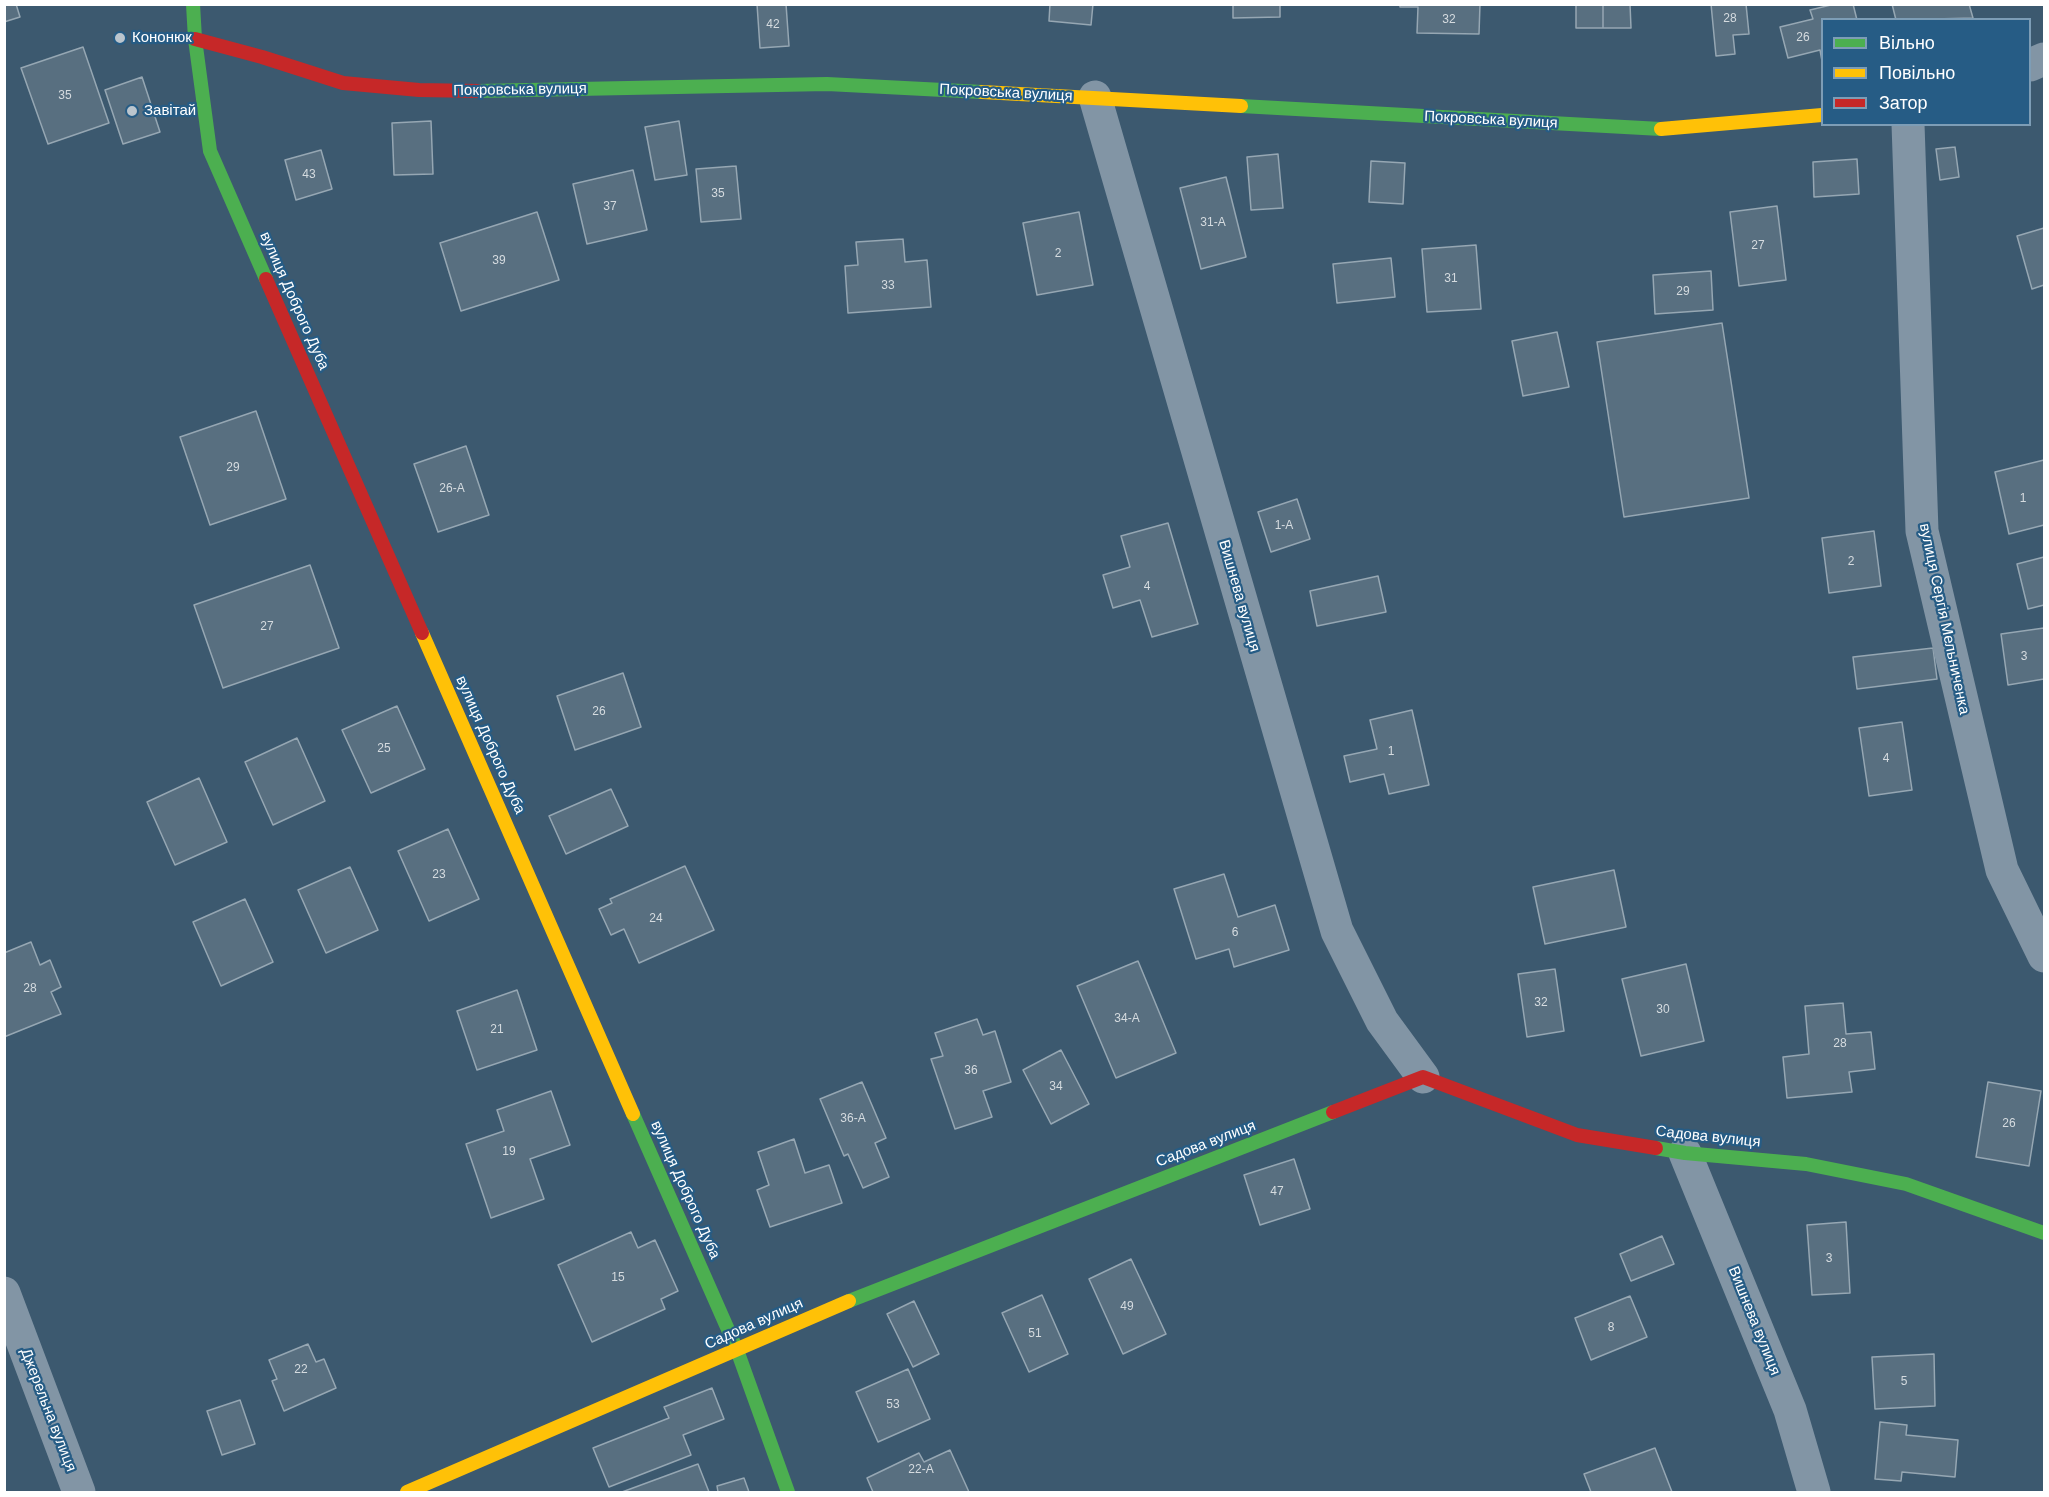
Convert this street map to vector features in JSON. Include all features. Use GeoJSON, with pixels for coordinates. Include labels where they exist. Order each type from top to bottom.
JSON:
{"type":"FeatureCollection","features":[{"type":"Feature","properties":{"kind":"street","name":"вулиця Доброго Дуба"},"geometry":{"type":"LineString","coordinates":[[193,4],[195,39],[210,151],[737,1350],[788,1492]]}},
{"type":"Feature","properties":{"kind":"street","name":"Покровська вулиця"},"geometry":{"type":"LineString","coordinates":[[195,39],[262,57],[343,83],[419,90],[501,92],[827,84],[1661,129],[1821,116]]}},
{"type":"Feature","properties":{"kind":"street","name":"Вишнева вулиця"},"geometry":{"type":"LineString","coordinates":[[1095,97],[1337,931],[1382,1021],[1423,1077]]}},
{"type":"Feature","properties":{"kind":"street","name":"вулиця Сергія Мельниченка"},"geometry":{"type":"LineString","coordinates":[[1908,126],[1922,531],[2002,870],[2044,956]]}},
{"type":"Feature","properties":{"kind":"street","name":"Садова вулиця"},"geometry":{"type":"LineString","coordinates":[[407,1492],[855,1298],[1423,1077],[1577,1135],[1685,1153],[1806,1164],[1905,1184],[2044,1233]]}},
{"type":"Feature","properties":{"kind":"street","name":"Вишнева вулиця"},"geometry":{"type":"LineString","coordinates":[[1685,1153],[1790,1410],[1814,1492]]}},
{"type":"Feature","properties":{"kind":"street","name":"Джерельна вулиця"},"geometry":{"type":"LineString","coordinates":[[4,1293],[79,1492]]}},
{"type":"Feature","properties":{"kind":"building"},"geometry":{"type":"Polygon","coordinates":[[[4,4],[16,4],[20,17],[4,22],[4,4]]]}},
{"type":"Feature","properties":{"kind":"building"},"geometry":{"type":"Polygon","coordinates":[[[757,4],[786,4],[789,46],[760,48],[757,4]]]}},
{"type":"Feature","properties":{"kind":"building"},"geometry":{"type":"Polygon","coordinates":[[[1050,4],[1093,4],[1091,25],[1049,21],[1050,4]]]}},
{"type":"Feature","properties":{"kind":"building"},"geometry":{"type":"Polygon","coordinates":[[[1233,4],[1280,4],[1280,17],[1233,18],[1233,4]]]}},
{"type":"Feature","properties":{"kind":"building"},"geometry":{"type":"Polygon","coordinates":[[[1400,4],[1480,4],[1479,34],[1417,33],[1418,7],[1400,7],[1400,4]]]}},
{"type":"Feature","properties":{"kind":"building"},"geometry":{"type":"Polygon","coordinates":[[[1576,4],[1603,4],[1603,28],[1576,28],[1576,4]]]}},
{"type":"Feature","properties":{"kind":"building"},"geometry":{"type":"Polygon","coordinates":[[[1603,4],[1630,4],[1631,28],[1603,28],[1603,4]]]}},
{"type":"Feature","properties":{"kind":"building"},"geometry":{"type":"Polygon","coordinates":[[[1711,4],[1746,4],[1749,34],[1733,35],[1735,54],[1716,56],[1711,4]]]}},
{"type":"Feature","properties":{"kind":"building"},"geometry":{"type":"Polygon","coordinates":[[[1835,4],[1853,4],[1856,18],[1821,18],[1821,56],[1820,50],[1788,58],[1780,27],[1813,19],[1810,10],[1835,4]]]}},
{"type":"Feature","properties":{"kind":"building"},"geometry":{"type":"Polygon","coordinates":[[[1892,4],[1969,4],[1973,18],[1896,18],[1892,4]]]}},
{"type":"Feature","properties":{"kind":"building"},"geometry":{"type":"Polygon","coordinates":[[[83,47],[109,123],[48,144],[21,68],[83,47]]]}},
{"type":"Feature","properties":{"kind":"building","name":"Завітай"},"geometry":{"type":"Polygon","coordinates":[[[142,77],[160,132],[123,144],[105,90],[142,77]]]}},
{"type":"Feature","properties":{"kind":"building"},"geometry":{"type":"Polygon","coordinates":[[[431,121],[433,174],[394,175],[392,123],[431,121]]]}},
{"type":"Feature","properties":{"kind":"building"},"geometry":{"type":"Polygon","coordinates":[[[679,121],[687,175],[655,180],[645,127],[679,121]]]}},
{"type":"Feature","properties":{"kind":"building"},"geometry":{"type":"Polygon","coordinates":[[[1955,147],[1959,177],[1940,180],[1936,149],[1955,147]]]}},
{"type":"Feature","properties":{"kind":"building"},"geometry":{"type":"Polygon","coordinates":[[[321,150],[332,189],[296,200],[285,160],[321,150]]]}},
{"type":"Feature","properties":{"kind":"building"},"geometry":{"type":"Polygon","coordinates":[[[1278,154],[1283,208],[1251,210],[1247,157],[1278,154]]]}},
{"type":"Feature","properties":{"kind":"building"},"geometry":{"type":"Polygon","coordinates":[[[1857,159],[1859,194],[1814,197],[1813,162],[1857,159]]]}},
{"type":"Feature","properties":{"kind":"building"},"geometry":{"type":"Polygon","coordinates":[[[1371,161],[1405,163],[1403,204],[1369,202],[1371,161]]]}},
{"type":"Feature","properties":{"kind":"building"},"geometry":{"type":"Polygon","coordinates":[[[736,166],[741,219],[701,222],[696,169],[736,166]]]}},
{"type":"Feature","properties":{"kind":"building"},"geometry":{"type":"Polygon","coordinates":[[[633,170],[647,230],[587,244],[573,184],[633,170]]]}},
{"type":"Feature","properties":{"kind":"building"},"geometry":{"type":"Polygon","coordinates":[[[1226,177],[1246,257],[1201,269],[1180,188],[1226,177]]]}},
{"type":"Feature","properties":{"kind":"building"},"geometry":{"type":"Polygon","coordinates":[[[1777,206],[1786,280],[1739,286],[1730,212],[1777,206]]]}},
{"type":"Feature","properties":{"kind":"building"},"geometry":{"type":"Polygon","coordinates":[[[537,212],[559,280],[461,311],[440,243],[537,212]]]}},
{"type":"Feature","properties":{"kind":"building"},"geometry":{"type":"Polygon","coordinates":[[[1079,212],[1093,285],[1037,295],[1023,223],[1079,212]]]}},
{"type":"Feature","properties":{"kind":"building"},"geometry":{"type":"Polygon","coordinates":[[[2044,228],[2044,285],[2032,289],[2017,236],[2044,228]]]}},
{"type":"Feature","properties":{"kind":"building"},"geometry":{"type":"Polygon","coordinates":[[[903,239],[905,262],[927,260],[931,307],[848,313],[845,266],[858,265],[856,242],[903,239]]]}},
{"type":"Feature","properties":{"kind":"building"},"geometry":{"type":"Polygon","coordinates":[[[1476,245],[1481,309],[1427,312],[1422,249],[1476,245]]]}},
{"type":"Feature","properties":{"kind":"building"},"geometry":{"type":"Polygon","coordinates":[[[1391,258],[1395,297],[1337,303],[1333,264],[1391,258]]]}},
{"type":"Feature","properties":{"kind":"building"},"geometry":{"type":"Polygon","coordinates":[[[1711,271],[1713,310],[1655,314],[1653,275],[1711,271]]]}},
{"type":"Feature","properties":{"kind":"building"},"geometry":{"type":"Polygon","coordinates":[[[1722,323],[1749,498],[1624,517],[1597,342],[1722,323]]]}},
{"type":"Feature","properties":{"kind":"building"},"geometry":{"type":"Polygon","coordinates":[[[1557,332],[1569,387],[1523,396],[1512,341],[1557,332]]]}},
{"type":"Feature","properties":{"kind":"building"},"geometry":{"type":"Polygon","coordinates":[[[256,411],[286,499],[210,525],[180,437],[256,411]]]}},
{"type":"Feature","properties":{"kind":"building"},"geometry":{"type":"Polygon","coordinates":[[[466,446],[489,515],[438,532],[414,464],[466,446]]]}},
{"type":"Feature","properties":{"kind":"building"},"geometry":{"type":"Polygon","coordinates":[[[2044,460],[2044,525],[2009,534],[1995,472],[2044,460]]]}},
{"type":"Feature","properties":{"kind":"building"},"geometry":{"type":"Polygon","coordinates":[[[1297,499],[1310,539],[1271,552],[1258,512],[1297,499]]]}},
{"type":"Feature","properties":{"kind":"building"},"geometry":{"type":"Polygon","coordinates":[[[1168,523],[1198,624],[1152,637],[1140,600],[1113,608],[1103,575],[1130,567],[1121,536],[1168,523]]]}},
{"type":"Feature","properties":{"kind":"building"},"geometry":{"type":"Polygon","coordinates":[[[1874,531],[1881,586],[1829,593],[1822,538],[1874,531]]]}},
{"type":"Feature","properties":{"kind":"building"},"geometry":{"type":"Polygon","coordinates":[[[2044,557],[2044,605],[2028,609],[2017,564],[2044,557]]]}},
{"type":"Feature","properties":{"kind":"building"},"geometry":{"type":"Polygon","coordinates":[[[310,565],[339,648],[223,688],[194,605],[310,565]]]}},
{"type":"Feature","properties":{"kind":"building"},"geometry":{"type":"Polygon","coordinates":[[[1378,576],[1386,612],[1317,626],[1310,591],[1378,576]]]}},
{"type":"Feature","properties":{"kind":"building"},"geometry":{"type":"Polygon","coordinates":[[[2044,628],[2044,679],[2008,685],[2001,634],[2044,628]]]}},
{"type":"Feature","properties":{"kind":"building"},"geometry":{"type":"Polygon","coordinates":[[[1933,648],[1937,679],[1857,689],[1853,657],[1933,648]]]}},
{"type":"Feature","properties":{"kind":"building"},"geometry":{"type":"Polygon","coordinates":[[[623,673],[641,727],[575,750],[557,696],[623,673]]]}},
{"type":"Feature","properties":{"kind":"building"},"geometry":{"type":"Polygon","coordinates":[[[397,706],[425,769],[371,793],[342,730],[397,706]]]}},
{"type":"Feature","properties":{"kind":"building"},"geometry":{"type":"Polygon","coordinates":[[[1412,710],[1429,785],[1389,794],[1384,774],[1350,782],[1344,756],[1377,749],[1370,720],[1412,710]]]}},
{"type":"Feature","properties":{"kind":"building"},"geometry":{"type":"Polygon","coordinates":[[[1902,722],[1912,790],[1869,796],[1859,728],[1902,722]]]}},
{"type":"Feature","properties":{"kind":"building"},"geometry":{"type":"Polygon","coordinates":[[[297,738],[325,801],[273,825],[245,762],[297,738]]]}},
{"type":"Feature","properties":{"kind":"building"},"geometry":{"type":"Polygon","coordinates":[[[199,778],[227,842],[175,865],[147,802],[199,778]]]}},
{"type":"Feature","properties":{"kind":"building"},"geometry":{"type":"Polygon","coordinates":[[[611,789],[628,826],[566,854],[549,816],[611,789]]]}},
{"type":"Feature","properties":{"kind":"building"},"geometry":{"type":"Polygon","coordinates":[[[448,829],[479,899],[429,921],[398,851],[448,829]]]}},
{"type":"Feature","properties":{"kind":"building"},"geometry":{"type":"Polygon","coordinates":[[[685,866],[714,930],[639,963],[624,929],[611,935],[599,909],[612,903],[610,899],[685,866]]]}},
{"type":"Feature","properties":{"kind":"building"},"geometry":{"type":"Polygon","coordinates":[[[350,867],[378,930],[326,953],[298,890],[350,867]]]}},
{"type":"Feature","properties":{"kind":"building"},"geometry":{"type":"Polygon","coordinates":[[[1614,870],[1626,927],[1545,944],[1533,887],[1614,870]]]}},
{"type":"Feature","properties":{"kind":"building"},"geometry":{"type":"Polygon","coordinates":[[[1224,874],[1238,917],[1275,905],[1289,950],[1234,967],[1229,949],[1196,959],[1174,889],[1224,874]]]}},
{"type":"Feature","properties":{"kind":"building"},"geometry":{"type":"Polygon","coordinates":[[[245,899],[273,962],[221,986],[193,922],[245,899]]]}},
{"type":"Feature","properties":{"kind":"building"},"geometry":{"type":"Polygon","coordinates":[[[31,942],[40,965],[50,960],[61,987],[51,992],[61,1014],[4,1037],[4,953],[31,942]]]}},
{"type":"Feature","properties":{"kind":"building"},"geometry":{"type":"Polygon","coordinates":[[[1138,961],[1176,1053],[1116,1078],[1077,986],[1138,961]]]}},
{"type":"Feature","properties":{"kind":"building"},"geometry":{"type":"Polygon","coordinates":[[[1686,964],[1704,1041],[1641,1056],[1622,979],[1686,964]]]}},
{"type":"Feature","properties":{"kind":"building"},"geometry":{"type":"Polygon","coordinates":[[[1555,969],[1564,1031],[1527,1037],[1518,974],[1555,969]]]}},
{"type":"Feature","properties":{"kind":"building"},"geometry":{"type":"Polygon","coordinates":[[[517,990],[537,1050],[477,1070],[457,1011],[517,990]]]}},
{"type":"Feature","properties":{"kind":"building"},"geometry":{"type":"Polygon","coordinates":[[[1843,1003],[1846,1034],[1871,1032],[1875,1069],[1849,1072],[1852,1092],[1787,1098],[1783,1057],[1809,1054],[1805,1006],[1843,1003]]]}},
{"type":"Feature","properties":{"kind":"building"},"geometry":{"type":"Polygon","coordinates":[[[977,1019],[983,1035],[995,1031],[1011,1082],[983,1091],[992,1117],[955,1129],[931,1059],[943,1056],[935,1033],[977,1019]]]}},
{"type":"Feature","properties":{"kind":"building"},"geometry":{"type":"Polygon","coordinates":[[[1061,1050],[1089,1104],[1051,1124],[1023,1070],[1061,1050]]]}},
{"type":"Feature","properties":{"kind":"building"},"geometry":{"type":"Polygon","coordinates":[[[862,1082],[886,1138],[875,1143],[889,1177],[863,1188],[848,1154],[844,1156],[820,1099],[862,1082]]]}},
{"type":"Feature","properties":{"kind":"building"},"geometry":{"type":"Polygon","coordinates":[[[1988,1082],[2041,1091],[2029,1166],[1976,1157],[1988,1082]]]}},
{"type":"Feature","properties":{"kind":"building"},"geometry":{"type":"Polygon","coordinates":[[[551,1091],[570,1145],[530,1159],[544,1199],[491,1218],[466,1144],[504,1131],[497,1110],[551,1091]]]}},
{"type":"Feature","properties":{"kind":"building"},"geometry":{"type":"Polygon","coordinates":[[[794,1139],[805,1173],[829,1165],[842,1203],[770,1227],[757,1190],[769,1185],[758,1152],[794,1139]]]}},
{"type":"Feature","properties":{"kind":"building"},"geometry":{"type":"Polygon","coordinates":[[[1294,1159],[1310,1209],[1260,1225],[1244,1175],[1294,1159]]]}},
{"type":"Feature","properties":{"kind":"building"},"geometry":{"type":"Polygon","coordinates":[[[1846,1222],[1850,1293],[1812,1295],[1807,1225],[1846,1222]]]}},
{"type":"Feature","properties":{"kind":"building"},"geometry":{"type":"Polygon","coordinates":[[[631,1232],[638,1248],[655,1240],[678,1291],[661,1299],[665,1309],[592,1342],[558,1265],[631,1232]]]}},
{"type":"Feature","properties":{"kind":"building"},"geometry":{"type":"Polygon","coordinates":[[[1662,1236],[1674,1264],[1631,1281],[1620,1254],[1662,1236]]]}},
{"type":"Feature","properties":{"kind":"building"},"geometry":{"type":"Polygon","coordinates":[[[1131,1259],[1166,1334],[1123,1354],[1089,1279],[1131,1259]]]}},
{"type":"Feature","properties":{"kind":"building"},"geometry":{"type":"Polygon","coordinates":[[[1042,1295],[1068,1354],[1029,1372],[1002,1313],[1042,1295]]]}},
{"type":"Feature","properties":{"kind":"building"},"geometry":{"type":"Polygon","coordinates":[[[1630,1296],[1647,1337],[1591,1360],[1575,1318],[1630,1296]]]}},
{"type":"Feature","properties":{"kind":"building"},"geometry":{"type":"Polygon","coordinates":[[[914,1301],[939,1354],[913,1367],[887,1314],[914,1301]]]}},
{"type":"Feature","properties":{"kind":"building"},"geometry":{"type":"Polygon","coordinates":[[[308,1344],[316,1362],[324,1359],[336,1388],[284,1411],[272,1381],[277,1379],[269,1360],[308,1344]]]}},
{"type":"Feature","properties":{"kind":"building"},"geometry":{"type":"Polygon","coordinates":[[[1934,1354],[1935,1406],[1875,1409],[1872,1357],[1934,1354]]]}},
{"type":"Feature","properties":{"kind":"building"},"geometry":{"type":"Polygon","coordinates":[[[908,1369],[930,1419],[878,1442],[856,1392],[908,1369]]]}},
{"type":"Feature","properties":{"kind":"building"},"geometry":{"type":"Polygon","coordinates":[[[712,1388],[724,1419],[683,1435],[691,1455],[609,1487],[593,1448],[669,1418],[664,1407],[712,1388]]]}},
{"type":"Feature","properties":{"kind":"building"},"geometry":{"type":"Polygon","coordinates":[[[240,1400],[255,1444],[222,1455],[207,1411],[240,1400]]]}},
{"type":"Feature","properties":{"kind":"building"},"geometry":{"type":"Polygon","coordinates":[[[1880,1422],[1907,1425],[1906,1435],[1958,1440],[1955,1477],[1902,1472],[1901,1481],[1875,1479],[1880,1422]]]}},
{"type":"Feature","properties":{"kind":"building"},"geometry":{"type":"Polygon","coordinates":[[[1655,1448],[1672,1492],[1591,1492],[1584,1474],[1655,1448]]]}},
{"type":"Feature","properties":{"kind":"building"},"geometry":{"type":"Polygon","coordinates":[[[950,1450],[969,1492],[873,1492],[867,1478],[919,1453],[924,1462],[950,1450]]]}},
{"type":"Feature","properties":{"kind":"building"},"geometry":{"type":"Polygon","coordinates":[[[698,1464],[709,1492],[622,1492],[698,1464]]]}},
{"type":"Feature","properties":{"kind":"building"},"geometry":{"type":"Polygon","coordinates":[[[744,1478],[749,1492],[718,1492],[717,1486],[744,1478]]]}},
{"type":"Feature","properties":{"kind":"traffic: fast"},"geometry":{"type":"LineString","coordinates":[[193,4],[195,39],[210,151],[266,279]]}},
{"type":"Feature","properties":{"kind":"traffic: fast"},"geometry":{"type":"LineString","coordinates":[[478,91],[827,84],[982,92]]}},
{"type":"Feature","properties":{"kind":"traffic: fast"},"geometry":{"type":"LineString","coordinates":[[1241,106],[1661,129]]}},
{"type":"Feature","properties":{"kind":"traffic: fast"},"geometry":{"type":"LineString","coordinates":[[849,1301],[1333,1112]]}},
{"type":"Feature","properties":{"kind":"traffic: fast"},"geometry":{"type":"LineString","coordinates":[[633,1114],[737,1350],[788,1492]]}},
{"type":"Feature","properties":{"kind":"traffic: fast"},"geometry":{"type":"LineString","coordinates":[[1656,1148],[1685,1153],[1806,1164],[1906,1184],[2044,1233]]}},
{"type":"Feature","properties":{"kind":"traffic: slow"},"geometry":{"type":"LineString","coordinates":[[982,92],[1241,106]]}},
{"type":"Feature","properties":{"kind":"traffic: slow"},"geometry":{"type":"LineString","coordinates":[[1661,129],[1821,115]]}},
{"type":"Feature","properties":{"kind":"traffic: slow"},"geometry":{"type":"LineString","coordinates":[[422,633],[633,1114]]}},
{"type":"Feature","properties":{"kind":"traffic: slow"},"geometry":{"type":"LineString","coordinates":[[407,1492],[849,1301]]}},
{"type":"Feature","properties":{"kind":"traffic: jam"},"geometry":{"type":"LineString","coordinates":[[195,39],[262,57],[343,83],[419,90],[478,91]]}},
{"type":"Feature","properties":{"kind":"traffic: jam"},"geometry":{"type":"LineString","coordinates":[[266,279],[422,633]]}},
{"type":"Feature","properties":{"kind":"traffic: jam"},"geometry":{"type":"LineString","coordinates":[[1333,1112],[1423,1077],[1577,1135],[1656,1148]]}},
{"type":"Feature","properties":{"kind":"place","name":"Кононюк"},"geometry":{"type":"Point","coordinates":[120,38]}},
{"type":"Feature","properties":{"kind":"place","name":"Завітай"},"geometry":{"type":"Point","coordinates":[132,111]}}]}
